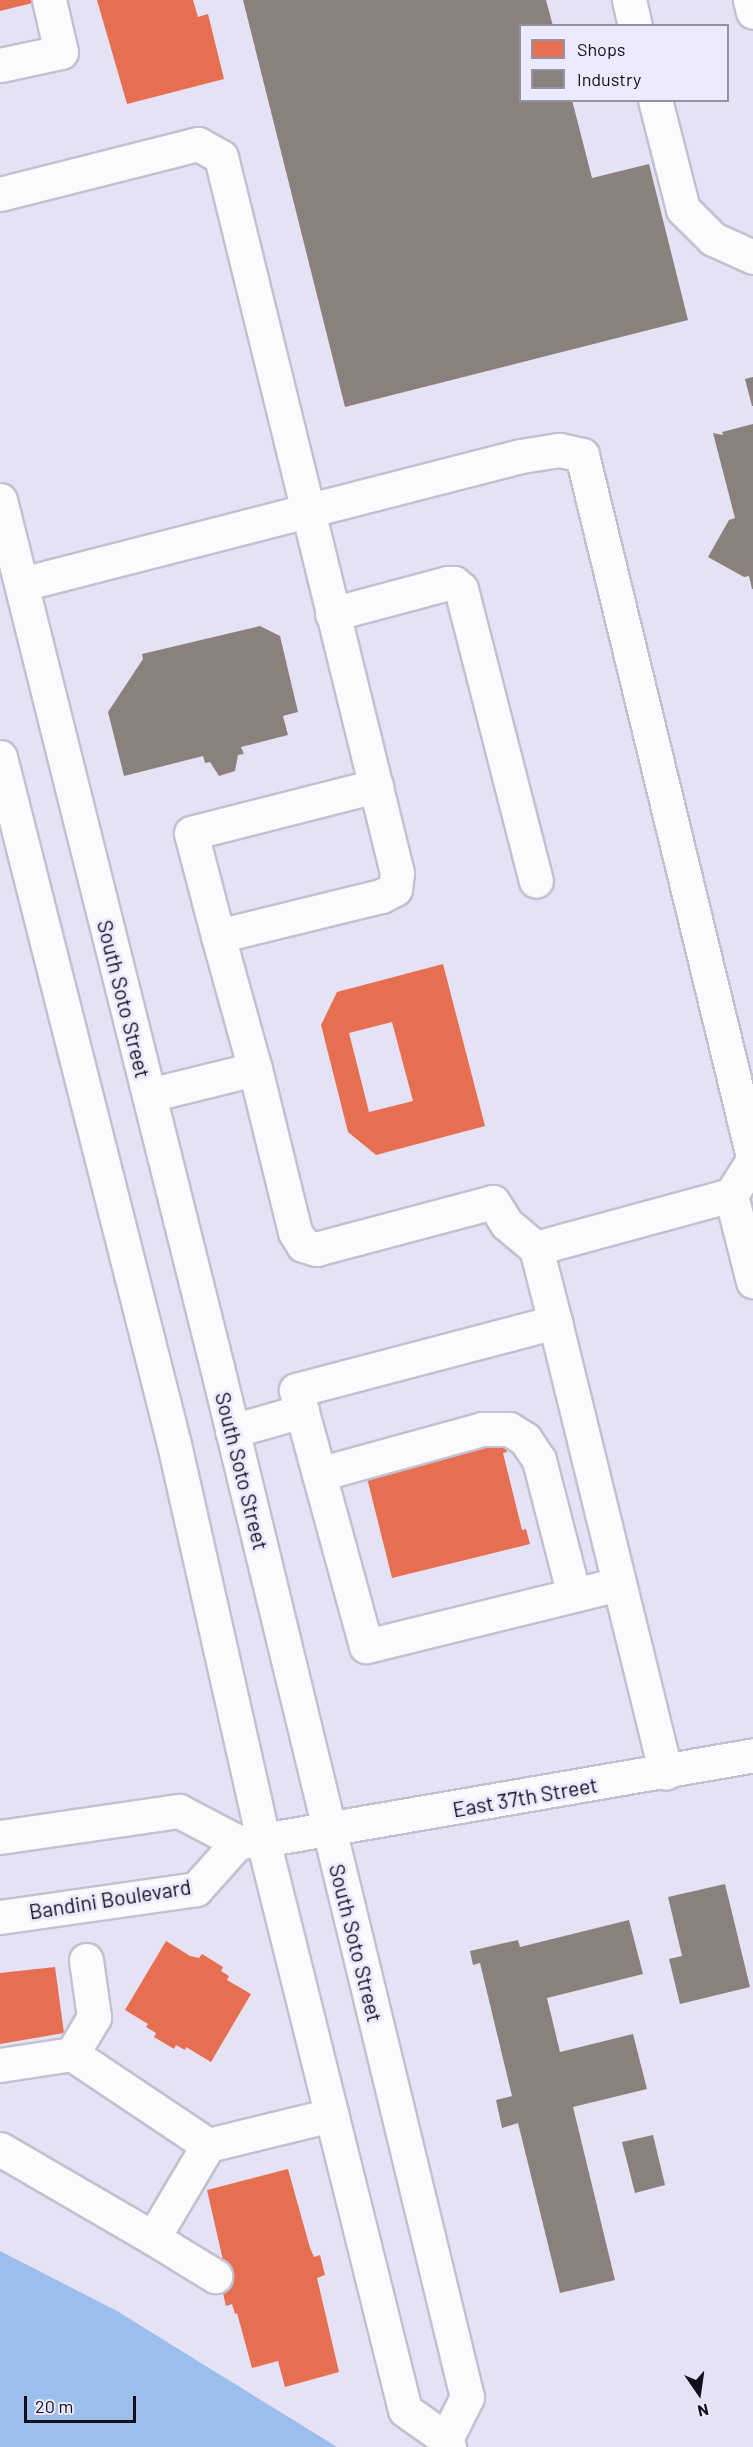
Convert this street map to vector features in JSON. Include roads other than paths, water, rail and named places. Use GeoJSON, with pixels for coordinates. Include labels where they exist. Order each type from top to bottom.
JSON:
{"type":"FeatureCollection","features":[{"type":"Feature","properties":{"kind":"main road"},"geometry":{"type":"LineString","coordinates":[[0,65],[61,52],[49,0]]}},
{"type":"Feature","properties":{"kind":"main road"},"geometry":{"type":"LineString","coordinates":[[628,0],[634,24]]}},
{"type":"Feature","properties":{"kind":"main road"},"geometry":{"type":"LineString","coordinates":[[750,0],[753,12]]}},
{"type":"Feature","properties":{"kind":"main road"},"geometry":{"type":"LineString","coordinates":[[656,102],[683,209],[713,239],[753,257]]}},
{"type":"Feature","properties":{"kind":"main road"},"geometry":{"type":"LineString","coordinates":[[0,194],[198,144],[221,157],[306,512],[397,873],[395,889],[381,896],[218,936]]}},
{"type":"Feature","properties":{"kind":"main road"},"geometry":{"type":"LineString","coordinates":[[11,586],[521,456],[560,450],[582,455],[752,1148],[731,1195],[753,1281]]}},
{"type":"Feature","properties":{"kind":"main road","name":"South Soto Street"},"geometry":{"type":"LineString","coordinates":[[0,500],[11,586],[149,1095],[467,2397],[447,2443],[405,2410],[332,2115],[250,1841],[171,1433],[0,757]]}},
{"type":"Feature","properties":{"kind":"main road"},"geometry":{"type":"LineString","coordinates":[[332,614],[448,583],[454,583],[461,589],[536,881]]}},
{"type":"Feature","properties":{"kind":"main road"},"geometry":{"type":"LineString","coordinates":[[376,786],[191,833],[255,1069],[295,1232],[303,1245],[316,1249],[493,1202],[507,1224],[536,1248],[666,1773]]}},
{"type":"Feature","properties":{"kind":"main road"},"geometry":{"type":"LineString","coordinates":[[149,1095],[255,1069]]}},
{"type":"Feature","properties":{"kind":"main road"},"geometry":{"type":"LineString","coordinates":[[536,1248],[731,1195]]}},
{"type":"Feature","properties":{"kind":"main road"},"geometry":{"type":"LineString","coordinates":[[555,1322],[296,1390],[366,1646],[619,1584]]}},
{"type":"Feature","properties":{"kind":"main road"},"geometry":{"type":"LineString","coordinates":[[232,1431],[302,1411]]}},
{"type":"Feature","properties":{"kind":"main road"},"geometry":{"type":"LineString","coordinates":[[319,1474],[482,1429],[509,1429],[525,1439],[539,1460],[574,1595]]}},
{"type":"Feature","properties":{"kind":"main road","name":"East 37th Street"},"geometry":{"type":"LineString","coordinates":[[250,1841],[329,1830],[666,1773],[753,1755]]}},
{"type":"Feature","properties":{"kind":"main road"},"geometry":{"type":"LineString","coordinates":[[0,1837],[179,1811],[250,1841]]}},
{"type":"Feature","properties":{"kind":"main road","name":"Bandini Boulevard"},"geometry":{"type":"LineString","coordinates":[[0,1917],[196,1889],[250,1841]]}},
{"type":"Feature","properties":{"kind":"main road"},"geometry":{"type":"LineString","coordinates":[[72,2054],[94,2018],[86,1960]]}},
{"type":"Feature","properties":{"kind":"main road"},"geometry":{"type":"LineString","coordinates":[[0,2065],[72,2054],[208,2145]]}},
{"type":"Feature","properties":{"kind":"main road"},"geometry":{"type":"LineString","coordinates":[[153,2238],[208,2145],[332,2115]]}},
{"type":"Feature","properties":{"kind":"main road"},"geometry":{"type":"LineString","coordinates":[[0,2149],[215,2276]]}},
{"type":"Feature","properties":{"kind":"water"},"geometry":{"type":"Polygon","coordinates":[[[0,2251],[117,2311],[337,2447],[0,2447],[0,2251]]]}}]}
